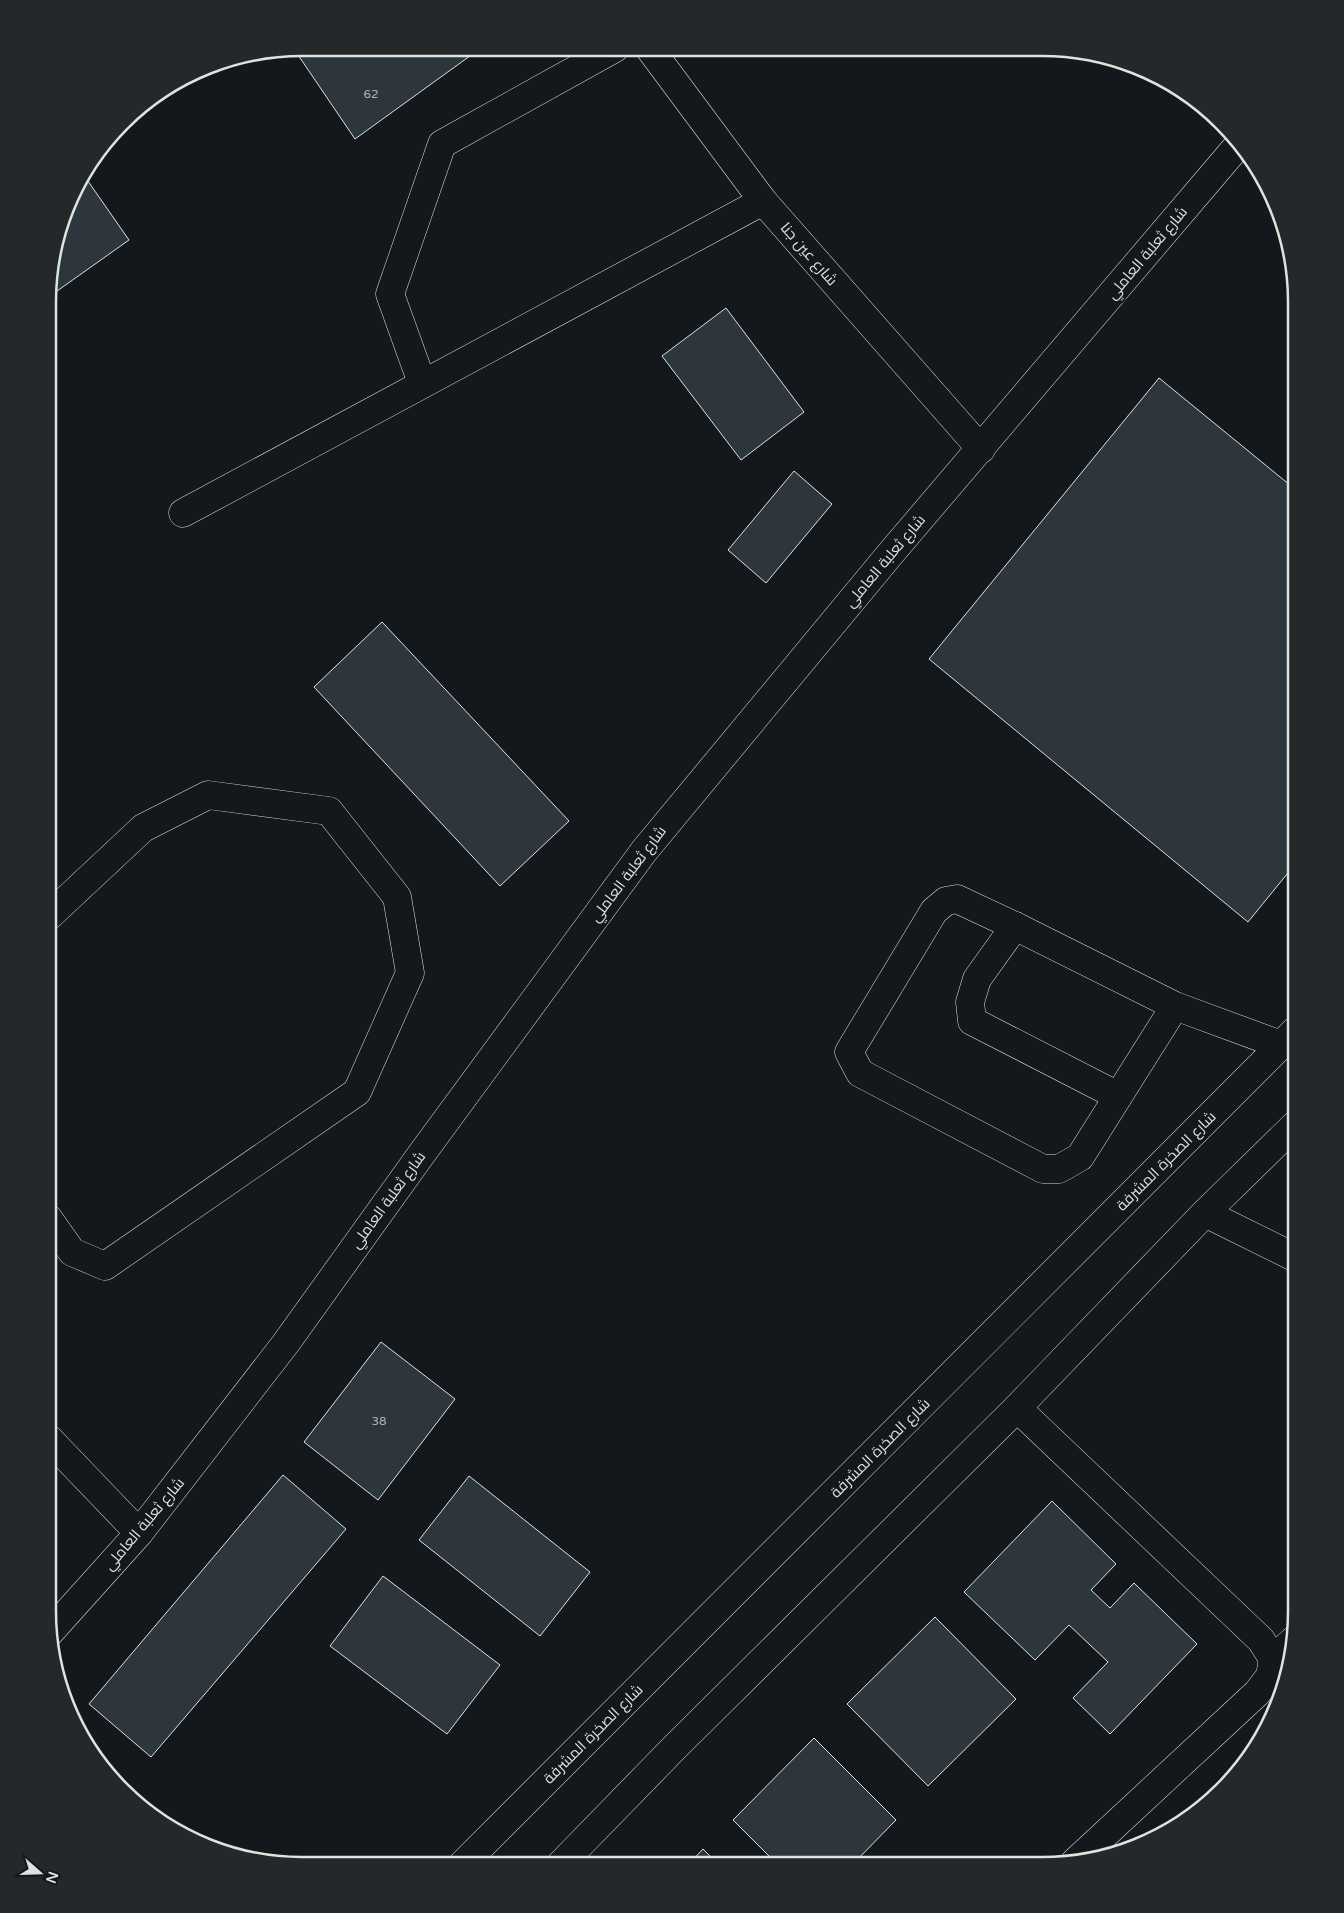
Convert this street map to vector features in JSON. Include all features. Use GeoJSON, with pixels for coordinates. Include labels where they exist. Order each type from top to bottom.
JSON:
{"type":"FeatureCollection","features":[{"type":"Feature","properties":{"kind":"street"},"geometry":{"type":"LineString","coordinates":[[422,383],[390,294],[442,144],[601,56]]}},
{"type":"Feature","properties":{"kind":"street","name":"شارع عين جنا"},"geometry":{"type":"LineString","coordinates":[[656,56],[763,201],[981,449]]}},
{"type":"Feature","properties":{"kind":"street","name":"شارع ثعلبة العاملي"},"geometry":{"type":"LineString","coordinates":[[57,1624],[139,1533],[286,1343],[423,1152],[644,851],[891,553],[1235,150]]}},
{"type":"Feature","properties":{"kind":"street"},"geometry":{"type":"LineString","coordinates":[[183,512],[763,201]]}},
{"type":"Feature","properties":{"kind":"street"},"geometry":{"type":"LineString","coordinates":[[56,909],[143,828],[208,795],[329,811],[397,897],[410,973],[357,1092],[105,1266],[72,1252],[56,1229]]}},
{"type":"Feature","properties":{"kind":"street"},"geometry":{"type":"LineString","coordinates":[[1175,1006],[1080,1157],[1059,1169],[1043,1169],[860,1073],[849,1052],[934,911],[946,900],[958,899],[1175,1006],[1288,1038]]}},
{"type":"Feature","properties":{"kind":"street"},"geometry":{"type":"LineString","coordinates":[[1015,926],[977,979],[970,1002],[972,1021],[1118,1096]]}},
{"type":"Feature","properties":{"kind":"street","name":"شارع الصخرة المشرفة"},"geometry":{"type":"LineString","coordinates":[[470,1857],[1288,1039]]}},
{"type":"Feature","properties":{"kind":"street"},"geometry":{"type":"LineString","coordinates":[[568,1857],[674,1748],[1017,1408],[1205,1213],[1288,1132]]}},
{"type":"Feature","properties":{"kind":"street"},"geometry":{"type":"LineString","coordinates":[[1205,1213],[1288,1254]]}},
{"type":"Feature","properties":{"kind":"street"},"geometry":{"type":"LineString","coordinates":[[1017,1408],[1261,1640],[1280,1663],[1257,1693],[1085,1853]]}},
{"type":"Feature","properties":{"kind":"street"},"geometry":{"type":"LineString","coordinates":[[56,1446],[139,1533]]}},
{"type":"Feature","properties":{"kind":"building"},"geometry":{"type":"Polygon","coordinates":[[[299,56],[470,56],[355,139],[299,56]]]}},
{"type":"Feature","properties":{"kind":"building"},"geometry":{"type":"Polygon","coordinates":[[[88,181],[129,240],[57,291],[58,270],[69,223],[88,181]]]}},
{"type":"Feature","properties":{"kind":"building"},"geometry":{"type":"Polygon","coordinates":[[[726,308],[804,412],[741,460],[662,356],[726,308]]]}},
{"type":"Feature","properties":{"kind":"building"},"geometry":{"type":"Polygon","coordinates":[[[1159,378],[1288,483],[1288,873],[1248,922],[929,659],[1159,378]]]}},
{"type":"Feature","properties":{"kind":"building"},"geometry":{"type":"Polygon","coordinates":[[[794,471],[832,504],[766,583],[728,550],[794,471]]]}},
{"type":"Feature","properties":{"kind":"building"},"geometry":{"type":"Polygon","coordinates":[[[382,622],[569,821],[500,886],[314,687],[382,622]]]}},
{"type":"Feature","properties":{"kind":"building"},"geometry":{"type":"Polygon","coordinates":[[[381,1342],[455,1399],[378,1500],[304,1442],[381,1342]]]}},
{"type":"Feature","properties":{"kind":"building"},"geometry":{"type":"Polygon","coordinates":[[[283,1475],[346,1529],[151,1757],[89,1704],[283,1475]]]}},
{"type":"Feature","properties":{"kind":"building"},"geometry":{"type":"Polygon","coordinates":[[[469,1476],[590,1572],[540,1636],[419,1540],[469,1476]]]}},
{"type":"Feature","properties":{"kind":"building"},"geometry":{"type":"Polygon","coordinates":[[[1052,1501],[1116,1564],[1091,1590],[1110,1608],[1134,1583],[1197,1644],[1110,1734],[1073,1698],[1108,1662],[1069,1625],[1035,1660],[964,1592],[1052,1501]]]}},
{"type":"Feature","properties":{"kind":"building"},"geometry":{"type":"Polygon","coordinates":[[[383,1576],[500,1665],[447,1734],[330,1646],[383,1576]]]}},
{"type":"Feature","properties":{"kind":"building"},"geometry":{"type":"Polygon","coordinates":[[[935,1617],[1016,1699],[928,1786],[847,1704],[935,1617]]]}},
{"type":"Feature","properties":{"kind":"building"},"geometry":{"type":"Polygon","coordinates":[[[814,1738],[896,1820],[860,1857],[770,1857],[733,1820],[814,1738]]]}},
{"type":"Feature","properties":{"kind":"building"},"geometry":{"type":"Polygon","coordinates":[[[703,1849],[711,1857],[696,1857],[703,1849]]]}}]}
